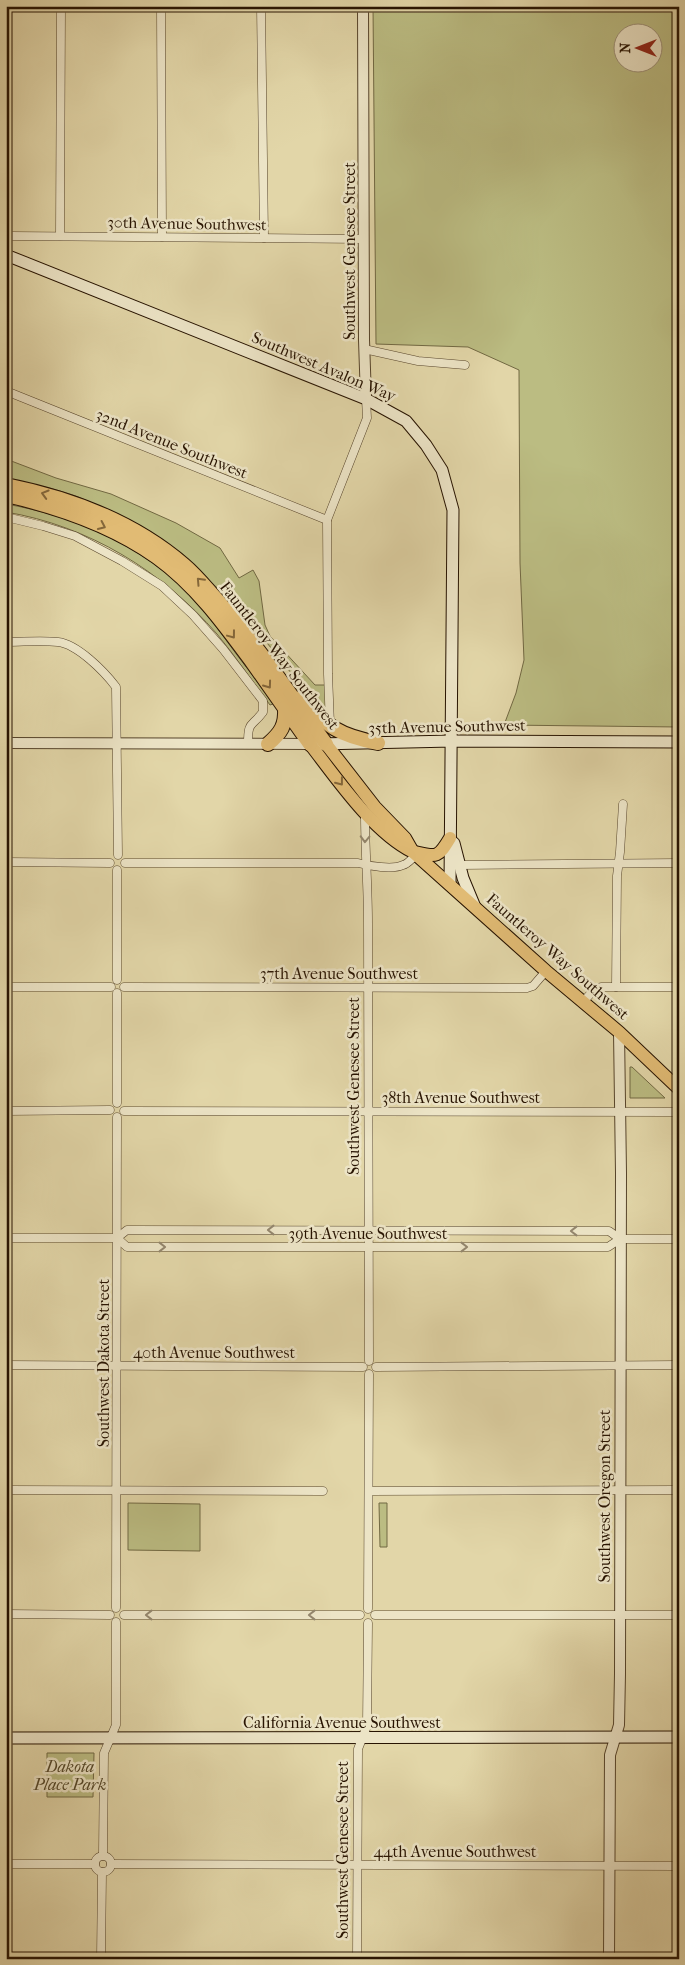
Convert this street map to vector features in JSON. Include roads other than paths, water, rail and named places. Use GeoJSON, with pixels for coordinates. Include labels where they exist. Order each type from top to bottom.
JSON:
{"type":"FeatureCollection","features":[{"type":"Feature","properties":{"kind":"highway","name":"Fauntleroy Way Southwest"},"geometry":{"type":"LineString","coordinates":[[6,485],[39,492],[80,505],[115,520],[184,564],[235,620],[326,744]]}},
{"type":"Feature","properties":{"kind":"highway","name":"Fauntleroy Way Southwest"},"geometry":{"type":"LineString","coordinates":[[6,496],[63,510],[89,520],[122,536],[156,556],[188,584],[214,612],[310,744]]}},
{"type":"Feature","properties":{"kind":"highway"},"geometry":{"type":"LineString","coordinates":[[263,657],[288,679],[310,707],[330,727],[353,738],[378,743]]}},
{"type":"Feature","properties":{"kind":"highway"},"geometry":{"type":"LineString","coordinates":[[268,744],[282,730],[286,720],[285,708]]}},
{"type":"Feature","properties":{"kind":"main road","name":"Southwest Avalon Way"},"geometry":{"type":"LineString","coordinates":[[6,255],[366,399],[406,421],[434,455],[442,470],[448,490],[453,510],[454,530],[450,832],[454,862],[475,907]]}},
{"type":"Feature","properties":{"kind":"main road","name":"35th Avenue Southwest"},"geometry":{"type":"LineString","coordinates":[[310,744],[452,741],[679,742]]}},
{"type":"Feature","properties":{"kind":"main road","name":"Fauntleroy Way Southwest"},"geometry":{"type":"LineString","coordinates":[[310,744],[365,812],[398,845],[414,853],[546,971],[619,1032],[679,1089]]}},
{"type":"Feature","properties":{"kind":"main road","name":"Fauntleroy Way Southwest"},"geometry":{"type":"LineString","coordinates":[[326,744],[375,807],[405,838],[414,853]]}},
{"type":"Feature","properties":{"kind":"main road"},"geometry":{"type":"LineString","coordinates":[[414,853],[436,856],[441,853],[450,832]]}},
{"type":"Feature","properties":{"kind":"main road","name":"Southwest Avalon Way"},"geometry":{"type":"LineString","coordinates":[[450,885],[454,862]]}},
{"type":"Feature","properties":{"kind":"main road","name":"California Avenue Southwest"},"geometry":{"type":"LineString","coordinates":[[6,1738],[679,1737]]}},
{"type":"Feature","properties":{"kind":"street"},"geometry":{"type":"LineString","coordinates":[[60,236],[61,6]]}},
{"type":"Feature","properties":{"kind":"street"},"geometry":{"type":"LineString","coordinates":[[161,6],[162,236]]}},
{"type":"Feature","properties":{"kind":"street"},"geometry":{"type":"LineString","coordinates":[[261,6],[264,238]]}},
{"type":"Feature","properties":{"kind":"street","name":"Southwest Genesee Street"},"geometry":{"type":"LineString","coordinates":[[330,727],[327,520],[367,418],[364,348],[363,6]]}},
{"type":"Feature","properties":{"kind":"street","name":"30th Avenue Southwest"},"geometry":{"type":"LineString","coordinates":[[11,236],[363,239]]}},
{"type":"Feature","properties":{"kind":"street"},"geometry":{"type":"LineString","coordinates":[[364,348],[418,361],[465,365]]}},
{"type":"Feature","properties":{"kind":"street","name":"32nd Avenue Southwest"},"geometry":{"type":"LineString","coordinates":[[6,391],[327,520]]}},
{"type":"Feature","properties":{"kind":"street"},"geometry":{"type":"LineString","coordinates":[[6,517],[75,536],[122,561],[162,586],[223,649],[263,701],[262,712],[253,721],[249,729],[248,744]]}},
{"type":"Feature","properties":{"kind":"street"},"geometry":{"type":"LineString","coordinates":[[6,642],[58,642],[69,645],[79,651],[110,679],[116,687],[118,856]]}},
{"type":"Feature","properties":{"kind":"street","name":"35th Avenue Southwest"},"geometry":{"type":"LineString","coordinates":[[6,743],[310,744]]}},
{"type":"Feature","properties":{"kind":"street"},"geometry":{"type":"LineString","coordinates":[[616,987],[616,876],[619,864],[623,804]]}},
{"type":"Feature","properties":{"kind":"street","name":"Southwest Genesee Street"},"geometry":{"type":"LineString","coordinates":[[365,812],[365,856],[368,866],[369,986],[369,1360]]}},
{"type":"Feature","properties":{"kind":"street"},"geometry":{"type":"LineString","coordinates":[[125,863],[358,863],[368,866],[402,866],[414,853]]}},
{"type":"Feature","properties":{"kind":"street"},"geometry":{"type":"LineString","coordinates":[[118,856],[122,857],[125,863]]}},
{"type":"Feature","properties":{"kind":"street"},"geometry":{"type":"LineString","coordinates":[[110,863],[111,859],[118,856]]}},
{"type":"Feature","properties":{"kind":"street"},"geometry":{"type":"LineString","coordinates":[[6,862],[110,863]]}},
{"type":"Feature","properties":{"kind":"street"},"geometry":{"type":"LineString","coordinates":[[454,862],[679,864]]}},
{"type":"Feature","properties":{"kind":"street"},"geometry":{"type":"LineString","coordinates":[[110,863],[112,868],[117,870],[123,868],[125,863]]}},
{"type":"Feature","properties":{"kind":"street"},"geometry":{"type":"LineString","coordinates":[[117,870],[117,980]]}},
{"type":"Feature","properties":{"kind":"street","name":"37th Avenue Southwest"},"geometry":{"type":"LineString","coordinates":[[124,987],[369,986],[527,988],[533,986],[546,971]]}},
{"type":"Feature","properties":{"kind":"street"},"geometry":{"type":"LineString","coordinates":[[111,987],[113,982],[117,980]]}},
{"type":"Feature","properties":{"kind":"street"},"geometry":{"type":"LineString","coordinates":[[117,980],[122,982],[124,987],[122,991],[117,993]]}},
{"type":"Feature","properties":{"kind":"street"},"geometry":{"type":"LineString","coordinates":[[6,987],[111,987]]}},
{"type":"Feature","properties":{"kind":"street"},"geometry":{"type":"LineString","coordinates":[[111,987],[113,992],[117,993]]}},
{"type":"Feature","properties":{"kind":"street"},"geometry":{"type":"LineString","coordinates":[[583,1002],[595,989],[601,987],[679,987]]}},
{"type":"Feature","properties":{"kind":"street"},"geometry":{"type":"LineString","coordinates":[[117,993],[117,1103]]}},
{"type":"Feature","properties":{"kind":"street","name":"Southwest Oregon Street"},"geometry":{"type":"LineString","coordinates":[[609,1959],[610,1755],[619,1725],[619,1032]]}},
{"type":"Feature","properties":{"kind":"street"},"geometry":{"type":"LineString","coordinates":[[110,1110],[112,1105],[117,1103]]}},
{"type":"Feature","properties":{"kind":"street"},"geometry":{"type":"LineString","coordinates":[[110,1110],[112,1115],[121,1116],[124,1111],[122,1105],[117,1103]]}},
{"type":"Feature","properties":{"kind":"street"},"geometry":{"type":"LineString","coordinates":[[6,1111],[110,1110]]}},
{"type":"Feature","properties":{"kind":"street","name":"38th Avenue Southwest"},"geometry":{"type":"LineString","coordinates":[[124,1111],[679,1112]]}},
{"type":"Feature","properties":{"kind":"street","name":"Southwest Dakota Street"},"geometry":{"type":"LineString","coordinates":[[116,1608],[117,1117]]}},
{"type":"Feature","properties":{"kind":"street","name":"39th Avenue Southwest"},"geometry":{"type":"LineString","coordinates":[[6,1238],[117,1238],[127,1230],[368,1230],[610,1231],[620,1239]]}},
{"type":"Feature","properties":{"kind":"street","name":"39th Avenue Southwest"},"geometry":{"type":"LineString","coordinates":[[117,1238],[127,1247],[608,1247],[620,1239],[679,1240]]}},
{"type":"Feature","properties":{"kind":"street"},"geometry":{"type":"LineString","coordinates":[[368,1374],[374,1373],[376,1368],[374,1362],[369,1360],[365,1362],[363,1367],[364,1371],[368,1374],[368,1609]]}},
{"type":"Feature","properties":{"kind":"street"},"geometry":{"type":"LineString","coordinates":[[376,1368],[679,1365]]}},
{"type":"Feature","properties":{"kind":"street","name":"40th Avenue Southwest"},"geometry":{"type":"LineString","coordinates":[[6,1366],[363,1367]]}},
{"type":"Feature","properties":{"kind":"street"},"geometry":{"type":"LineString","coordinates":[[6,1490],[323,1491]]}},
{"type":"Feature","properties":{"kind":"street"},"geometry":{"type":"LineString","coordinates":[[369,1491],[679,1490]]}},
{"type":"Feature","properties":{"kind":"street"},"geometry":{"type":"LineString","coordinates":[[110,1615],[111,1611],[116,1608],[122,1610],[124,1615]]}},
{"type":"Feature","properties":{"kind":"street"},"geometry":{"type":"LineString","coordinates":[[360,1615],[364,1610],[368,1609]]}},
{"type":"Feature","properties":{"kind":"street"},"geometry":{"type":"LineString","coordinates":[[368,1609],[373,1611],[375,1615]]}},
{"type":"Feature","properties":{"kind":"street"},"geometry":{"type":"LineString","coordinates":[[6,1614],[110,1615]]}},
{"type":"Feature","properties":{"kind":"street"},"geometry":{"type":"LineString","coordinates":[[110,1615],[112,1620],[116,1622]]}},
{"type":"Feature","properties":{"kind":"street"},"geometry":{"type":"LineString","coordinates":[[124,1615],[360,1615]]}},
{"type":"Feature","properties":{"kind":"street"},"geometry":{"type":"LineString","coordinates":[[116,1622],[122,1620],[124,1615]]}},
{"type":"Feature","properties":{"kind":"street"},"geometry":{"type":"LineString","coordinates":[[360,1615],[362,1621],[368,1623],[373,1621],[375,1615]]}},
{"type":"Feature","properties":{"kind":"street"},"geometry":{"type":"LineString","coordinates":[[375,1615],[679,1615]]}},
{"type":"Feature","properties":{"kind":"street"},"geometry":{"type":"LineString","coordinates":[[103,1856],[104,1753],[116,1725],[116,1622]]}},
{"type":"Feature","properties":{"kind":"street","name":"Southwest Genesee Street"},"geometry":{"type":"LineString","coordinates":[[357,1959],[358,1749],[368,1726],[368,1623]]}},
{"type":"Feature","properties":{"kind":"street"},"geometry":{"type":"LineString","coordinates":[[103,1856],[108,1858],[111,1864],[108,1870],[102,1872],[97,1869],[95,1864],[98,1857],[103,1856]]}},
{"type":"Feature","properties":{"kind":"street"},"geometry":{"type":"LineString","coordinates":[[6,1864],[95,1864]]}},
{"type":"Feature","properties":{"kind":"street","name":"44th Avenue Southwest"},"geometry":{"type":"LineString","coordinates":[[111,1864],[679,1866]]}},
{"type":"Feature","properties":{"kind":"street"},"geometry":{"type":"LineString","coordinates":[[101,1959],[102,1872]]}},
{"type":"Feature","properties":{"kind":"street"},"geometry":{"type":"LineString","coordinates":[[673,1959],[679,1956]]}},
{"type":"Feature","properties":{"kind":"park label","name":"Dakota Place Park"},"geometry":{"type":"Point","coordinates":[70,1775]}}]}
